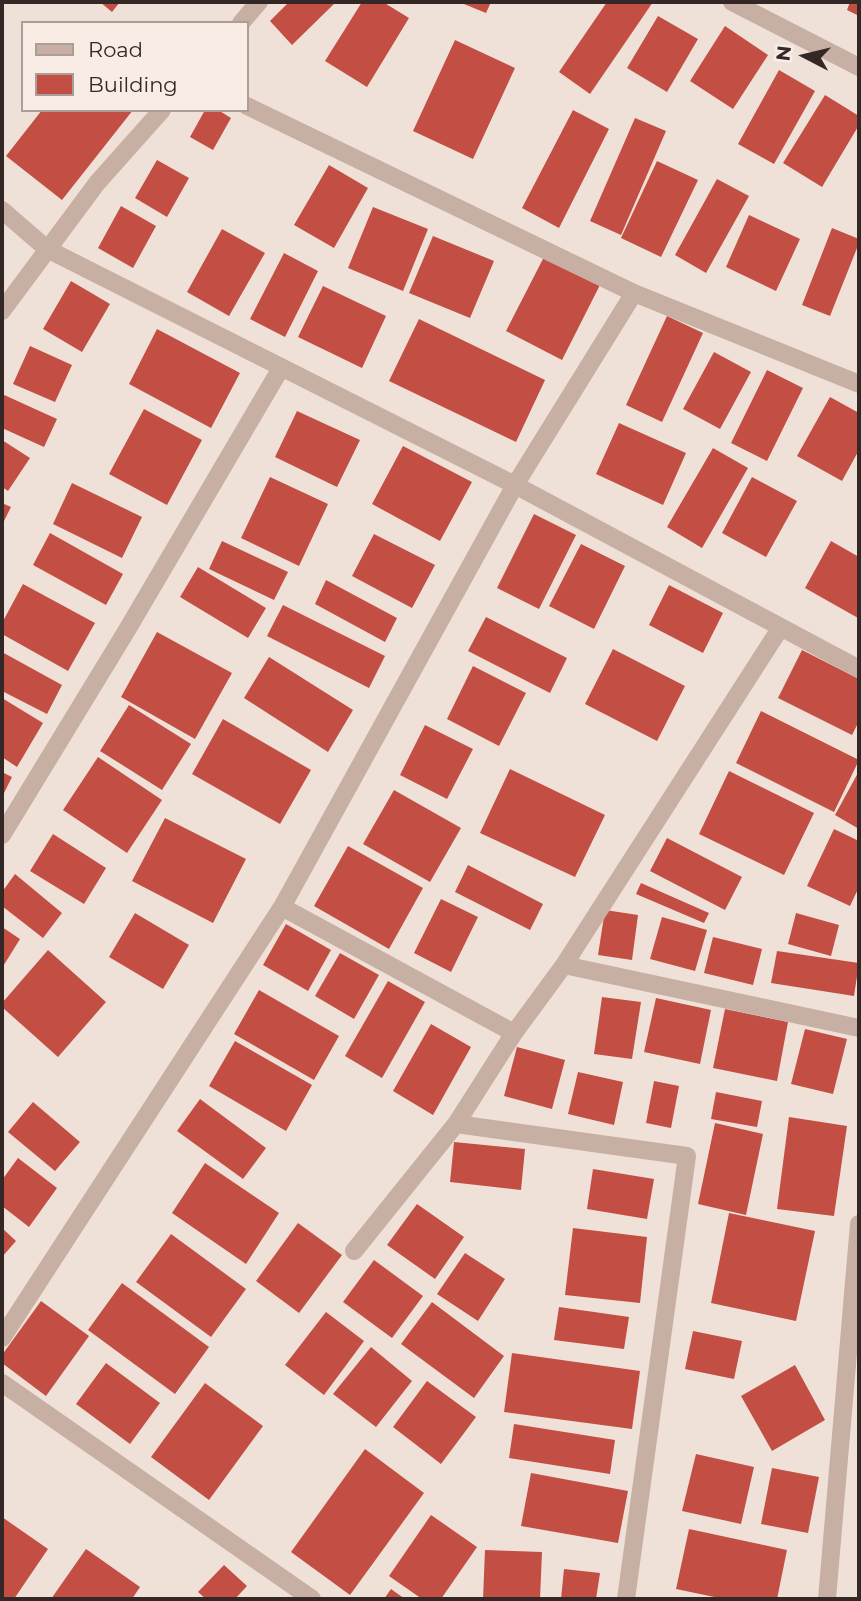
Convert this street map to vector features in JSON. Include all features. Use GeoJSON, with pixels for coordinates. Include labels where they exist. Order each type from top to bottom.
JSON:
{"type":"FeatureCollection","features":[{"type":"Feature","properties":{"kind":"street"},"geometry":{"type":"LineString","coordinates":[[242,21],[259,2]]}},
{"type":"Feature","properties":{"kind":"street"},"geometry":{"type":"LineString","coordinates":[[732,2],[859,67]]}},
{"type":"Feature","properties":{"kind":"street"},"geometry":{"type":"LineString","coordinates":[[248,106],[634,293],[859,384]]}},
{"type":"Feature","properties":{"kind":"street"},"geometry":{"type":"LineString","coordinates":[[2,312],[97,183],[160,112]]}},
{"type":"Feature","properties":{"kind":"street"},"geometry":{"type":"LineString","coordinates":[[2,210],[47,249],[515,485],[859,669]]}},
{"type":"Feature","properties":{"kind":"street"},"geometry":{"type":"LineString","coordinates":[[2,1338],[282,907],[515,485],[634,293]]}},
{"type":"Feature","properties":{"kind":"street"},"geometry":{"type":"LineString","coordinates":[[2,835],[127,630],[281,368]]}},
{"type":"Feature","properties":{"kind":"street"},"geometry":{"type":"LineString","coordinates":[[355,1251],[456,1124],[514,1033],[564,965],[780,627]]}},
{"type":"Feature","properties":{"kind":"street"},"geometry":{"type":"LineString","coordinates":[[282,907],[514,1033]]}},
{"type":"Feature","properties":{"kind":"street"},"geometry":{"type":"LineString","coordinates":[[564,965],[859,1028]]}},
{"type":"Feature","properties":{"kind":"street"},"geometry":{"type":"LineString","coordinates":[[456,1124],[687,1156],[626,1599]]}},
{"type":"Feature","properties":{"kind":"street"},"geometry":{"type":"LineString","coordinates":[[827,1599],[857,1280],[859,1224]]}},
{"type":"Feature","properties":{"kind":"street"},"geometry":{"type":"LineString","coordinates":[[2,1383],[312,1599]]}},
{"type":"Feature","properties":{"kind":"building"},"geometry":{"type":"Polygon","coordinates":[[[100,2],[120,2],[112,12],[100,2]]]}},
{"type":"Feature","properties":{"kind":"building"},"geometry":{"type":"Polygon","coordinates":[[[289,2],[336,2],[292,45],[270,21],[289,2]]]}},
{"type":"Feature","properties":{"kind":"building"},"geometry":{"type":"Polygon","coordinates":[[[362,2],[383,2],[409,18],[367,87],[325,61],[362,2]]]}},
{"type":"Feature","properties":{"kind":"building"},"geometry":{"type":"Polygon","coordinates":[[[459,2],[491,2],[486,13],[459,2]]]}},
{"type":"Feature","properties":{"kind":"building"},"geometry":{"type":"Polygon","coordinates":[[[607,2],[653,2],[590,94],[559,72],[607,2]]]}},
{"type":"Feature","properties":{"kind":"building"},"geometry":{"type":"Polygon","coordinates":[[[850,2],[859,2],[859,16],[847,10],[850,2]]]}},
{"type":"Feature","properties":{"kind":"building"},"geometry":{"type":"Polygon","coordinates":[[[658,16],[698,39],[667,92],[627,68],[658,16]]]}},
{"type":"Feature","properties":{"kind":"building"},"geometry":{"type":"Polygon","coordinates":[[[725,26],[768,55],[733,109],[690,81],[725,26]]]}},
{"type":"Feature","properties":{"kind":"building"},"geometry":{"type":"Polygon","coordinates":[[[455,40],[515,68],[473,159],[413,131],[455,40]]]}},
{"type":"Feature","properties":{"kind":"building"},"geometry":{"type":"Polygon","coordinates":[[[779,70],[815,91],[774,164],[738,144],[779,70]]]}},
{"type":"Feature","properties":{"kind":"building"},"geometry":{"type":"Polygon","coordinates":[[[825,95],[859,116],[859,125],[822,187],[783,163],[825,95]]]}},
{"type":"Feature","properties":{"kind":"building"},"geometry":{"type":"Polygon","coordinates":[[[573,110],[609,129],[559,228],[522,208],[573,110]]]}},
{"type":"Feature","properties":{"kind":"building"},"geometry":{"type":"Polygon","coordinates":[[[40,112],[131,112],[62,200],[6,156],[40,112]]]}},
{"type":"Feature","properties":{"kind":"building"},"geometry":{"type":"Polygon","coordinates":[[[204,112],[221,112],[231,118],[213,150],[190,137],[204,112]]]}},
{"type":"Feature","properties":{"kind":"building"},"geometry":{"type":"Polygon","coordinates":[[[635,118],[666,131],[621,235],[590,221],[635,118]]]}},
{"type":"Feature","properties":{"kind":"building"},"geometry":{"type":"Polygon","coordinates":[[[157,160],[189,178],[167,217],[135,198],[157,160]]]}},
{"type":"Feature","properties":{"kind":"building"},"geometry":{"type":"Polygon","coordinates":[[[657,161],[698,180],[661,257],[621,238],[657,161]]]}},
{"type":"Feature","properties":{"kind":"building"},"geometry":{"type":"Polygon","coordinates":[[[329,165],[368,188],[334,248],[294,225],[329,165]]]}},
{"type":"Feature","properties":{"kind":"building"},"geometry":{"type":"Polygon","coordinates":[[[717,179],[749,196],[706,273],[675,255],[717,179]]]}},
{"type":"Feature","properties":{"kind":"building"},"geometry":{"type":"Polygon","coordinates":[[[121,206],[156,226],[133,268],[98,248],[121,206]]]}},
{"type":"Feature","properties":{"kind":"building"},"geometry":{"type":"Polygon","coordinates":[[[373,207],[428,229],[403,291],[348,268],[373,207]]]}},
{"type":"Feature","properties":{"kind":"building"},"geometry":{"type":"Polygon","coordinates":[[[749,215],[800,239],[776,291],[726,267],[749,215]]]}},
{"type":"Feature","properties":{"kind":"building"},"geometry":{"type":"Polygon","coordinates":[[[832,228],[859,239],[859,243],[830,316],[802,305],[832,228]]]}},
{"type":"Feature","properties":{"kind":"building"},"geometry":{"type":"Polygon","coordinates":[[[222,229],[265,253],[229,316],[187,292],[222,229]]]}},
{"type":"Feature","properties":{"kind":"building"},"geometry":{"type":"Polygon","coordinates":[[[433,236],[494,261],[470,318],[409,293],[433,236]]]}},
{"type":"Feature","properties":{"kind":"building"},"geometry":{"type":"Polygon","coordinates":[[[284,253],[318,271],[285,337],[250,319],[284,253]]]}},
{"type":"Feature","properties":{"kind":"building"},"geometry":{"type":"Polygon","coordinates":[[[546,253],[602,281],[562,360],[506,331],[546,253]]]}},
{"type":"Feature","properties":{"kind":"building"},"geometry":{"type":"Polygon","coordinates":[[[71,281],[110,304],[82,352],[43,329],[71,281]]]}},
{"type":"Feature","properties":{"kind":"building"},"geometry":{"type":"Polygon","coordinates":[[[323,286],[386,316],[362,368],[298,337],[323,286]]]}},
{"type":"Feature","properties":{"kind":"building"},"geometry":{"type":"Polygon","coordinates":[[[667,316],[703,333],[662,422],[626,405],[667,316]]]}},
{"type":"Feature","properties":{"kind":"building"},"geometry":{"type":"Polygon","coordinates":[[[419,319],[545,380],[516,442],[389,381],[419,319]]]}},
{"type":"Feature","properties":{"kind":"building"},"geometry":{"type":"Polygon","coordinates":[[[157,329],[240,373],[211,428],[129,384],[157,329]]]}},
{"type":"Feature","properties":{"kind":"building"},"geometry":{"type":"Polygon","coordinates":[[[30,346],[72,365],[55,402],[13,384],[30,346]]]}},
{"type":"Feature","properties":{"kind":"building"},"geometry":{"type":"Polygon","coordinates":[[[714,352],[751,372],[720,429],[683,409],[714,352]]]}},
{"type":"Feature","properties":{"kind":"building"},"geometry":{"type":"Polygon","coordinates":[[[767,370],[803,388],[767,461],[731,443],[767,370]]]}},
{"type":"Feature","properties":{"kind":"building"},"geometry":{"type":"Polygon","coordinates":[[[2,394],[57,419],[44,447],[2,428],[2,394]]]}},
{"type":"Feature","properties":{"kind":"building"},"geometry":{"type":"Polygon","coordinates":[[[830,397],[859,413],[859,450],[842,481],[797,456],[830,397]]]}},
{"type":"Feature","properties":{"kind":"building"},"geometry":{"type":"Polygon","coordinates":[[[144,409],[202,440],[167,505],[109,474],[144,409]]]}},
{"type":"Feature","properties":{"kind":"building"},"geometry":{"type":"Polygon","coordinates":[[[297,411],[360,440],[337,487],[275,457],[297,411]]]}},
{"type":"Feature","properties":{"kind":"building"},"geometry":{"type":"Polygon","coordinates":[[[619,423],[686,453],[663,505],[596,474],[619,423]]]}},
{"type":"Feature","properties":{"kind":"building"},"geometry":{"type":"Polygon","coordinates":[[[2,440],[30,458],[8,491],[2,487],[2,440]]]}},
{"type":"Feature","properties":{"kind":"building"},"geometry":{"type":"Polygon","coordinates":[[[403,446],[472,482],[440,541],[372,504],[403,446]]]}},
{"type":"Feature","properties":{"kind":"building"},"geometry":{"type":"Polygon","coordinates":[[[713,448],[748,468],[702,548],[667,527],[713,448]]]}},
{"type":"Feature","properties":{"kind":"building"},"geometry":{"type":"Polygon","coordinates":[[[270,477],[328,504],[299,566],[241,538],[270,477]]]}},
{"type":"Feature","properties":{"kind":"building"},"geometry":{"type":"Polygon","coordinates":[[[752,477],[797,501],[766,557],[722,533],[752,477]]]}},
{"type":"Feature","properties":{"kind":"building"},"geometry":{"type":"Polygon","coordinates":[[[72,483],[142,517],[122,558],[53,524],[72,483]]]}},
{"type":"Feature","properties":{"kind":"building"},"geometry":{"type":"Polygon","coordinates":[[[2,503],[11,507],[2,525],[2,503]]]}},
{"type":"Feature","properties":{"kind":"building"},"geometry":{"type":"Polygon","coordinates":[[[534,514],[576,535],[539,609],[497,588],[534,514]]]}},
{"type":"Feature","properties":{"kind":"building"},"geometry":{"type":"Polygon","coordinates":[[[50,533],[123,574],[106,605],[33,565],[50,533]]]}},
{"type":"Feature","properties":{"kind":"building"},"geometry":{"type":"Polygon","coordinates":[[[374,534],[435,565],[412,608],[352,576],[374,534]]]}},
{"type":"Feature","properties":{"kind":"building"},"geometry":{"type":"Polygon","coordinates":[[[222,541],[288,572],[274,600],[209,569],[222,541]]]}},
{"type":"Feature","properties":{"kind":"building"},"geometry":{"type":"Polygon","coordinates":[[[831,541],[859,557],[858,618],[805,588],[831,541]]]}},
{"type":"Feature","properties":{"kind":"building"},"geometry":{"type":"Polygon","coordinates":[[[581,544],[625,566],[594,629],[549,606],[581,544]]]}},
{"type":"Feature","properties":{"kind":"building"},"geometry":{"type":"Polygon","coordinates":[[[198,567],[266,608],[248,638],[180,597],[198,567]]]}},
{"type":"Feature","properties":{"kind":"building"},"geometry":{"type":"Polygon","coordinates":[[[326,580],[397,618],[385,642],[315,604],[326,580]]]}},
{"type":"Feature","properties":{"kind":"building"},"geometry":{"type":"Polygon","coordinates":[[[23,584],[95,623],[68,671],[2,634],[2,623],[23,584]]]}},
{"type":"Feature","properties":{"kind":"building"},"geometry":{"type":"Polygon","coordinates":[[[669,585],[723,613],[703,653],[649,625],[669,585]]]}},
{"type":"Feature","properties":{"kind":"building"},"geometry":{"type":"Polygon","coordinates":[[[283,605],[385,656],[369,688],[267,636],[283,605]]]}},
{"type":"Feature","properties":{"kind":"building"},"geometry":{"type":"Polygon","coordinates":[[[486,617],[567,658],[550,693],[468,651],[486,617]]]}},
{"type":"Feature","properties":{"kind":"building"},"geometry":{"type":"Polygon","coordinates":[[[157,632],[232,673],[195,739],[121,697],[157,632]]]}},
{"type":"Feature","properties":{"kind":"building"},"geometry":{"type":"Polygon","coordinates":[[[613,649],[685,686],[657,741],[585,704],[613,649]]]}},
{"type":"Feature","properties":{"kind":"building"},"geometry":{"type":"Polygon","coordinates":[[[802,650],[859,679],[859,721],[852,735],[778,698],[802,650]]]}},
{"type":"Feature","properties":{"kind":"building"},"geometry":{"type":"Polygon","coordinates":[[[2,652],[62,685],[47,714],[2,691],[2,652]]]}},
{"type":"Feature","properties":{"kind":"building"},"geometry":{"type":"Polygon","coordinates":[[[269,657],[353,710],[328,752],[244,698],[269,657]]]}},
{"type":"Feature","properties":{"kind":"building"},"geometry":{"type":"Polygon","coordinates":[[[473,666],[526,693],[499,746],[447,719],[473,666]]]}},
{"type":"Feature","properties":{"kind":"building"},"geometry":{"type":"Polygon","coordinates":[[[2,698],[43,723],[17,767],[2,757],[2,698]]]}},
{"type":"Feature","properties":{"kind":"building"},"geometry":{"type":"Polygon","coordinates":[[[129,705],[191,744],[162,790],[100,751],[129,705]]]}},
{"type":"Feature","properties":{"kind":"building"},"geometry":{"type":"Polygon","coordinates":[[[761,711],[859,760],[834,812],[736,763],[761,711]]]}},
{"type":"Feature","properties":{"kind":"building"},"geometry":{"type":"Polygon","coordinates":[[[223,719],[311,770],[280,824],[192,774],[223,719]]]}},
{"type":"Feature","properties":{"kind":"building"},"geometry":{"type":"Polygon","coordinates":[[[425,725],[473,749],[447,799],[400,775],[425,725]]]}},
{"type":"Feature","properties":{"kind":"building"},"geometry":{"type":"Polygon","coordinates":[[[98,757],[162,800],[127,853],[63,810],[98,757]]]}},
{"type":"Feature","properties":{"kind":"building"},"geometry":{"type":"Polygon","coordinates":[[[510,769],[605,815],[575,877],[480,833],[510,769]]]}},
{"type":"Feature","properties":{"kind":"building"},"geometry":{"type":"Polygon","coordinates":[[[729,771],[814,813],[784,875],[699,834],[729,771]]]}},
{"type":"Feature","properties":{"kind":"building"},"geometry":{"type":"Polygon","coordinates":[[[859,771],[859,829],[835,815],[859,771]]]}},
{"type":"Feature","properties":{"kind":"building"},"geometry":{"type":"Polygon","coordinates":[[[2,772],[12,777],[2,797],[2,772]]]}},
{"type":"Feature","properties":{"kind":"building"},"geometry":{"type":"Polygon","coordinates":[[[394,790],[461,828],[430,882],[363,844],[394,790]]]}},
{"type":"Feature","properties":{"kind":"building"},"geometry":{"type":"Polygon","coordinates":[[[165,818],[246,859],[213,923],[132,881],[165,818]]]}},
{"type":"Feature","properties":{"kind":"building"},"geometry":{"type":"Polygon","coordinates":[[[834,829],[859,841],[859,887],[850,906],[807,886],[834,829]]]}},
{"type":"Feature","properties":{"kind":"building"},"geometry":{"type":"Polygon","coordinates":[[[53,834],[106,868],[84,904],[30,871],[53,834]]]}},
{"type":"Feature","properties":{"kind":"building"},"geometry":{"type":"Polygon","coordinates":[[[667,838],[742,877],[725,910],[650,871],[667,838]]]}},
{"type":"Feature","properties":{"kind":"building"},"geometry":{"type":"Polygon","coordinates":[[[348,846],[423,888],[389,949],[314,906],[348,846]]]}},
{"type":"Feature","properties":{"kind":"building"},"geometry":{"type":"Polygon","coordinates":[[[468,865],[543,904],[530,930],[455,892],[468,865]]]}},
{"type":"Feature","properties":{"kind":"building"},"geometry":{"type":"Polygon","coordinates":[[[15,874],[62,913],[43,938],[2,906],[2,892],[15,874]]]}},
{"type":"Feature","properties":{"kind":"building"},"geometry":{"type":"Polygon","coordinates":[[[641,883],[709,913],[704,923],[636,894],[641,883]]]}},
{"type":"Feature","properties":{"kind":"building"},"geometry":{"type":"Polygon","coordinates":[[[441,899],[478,917],[451,972],[414,953],[441,899]]]}},
{"type":"Feature","properties":{"kind":"building"},"geometry":{"type":"Polygon","coordinates":[[[605,910],[638,915],[632,960],[598,955],[605,910]]]}},
{"type":"Feature","properties":{"kind":"building"},"geometry":{"type":"Polygon","coordinates":[[[135,913],[189,945],[163,989],[109,957],[135,913]]]}},
{"type":"Feature","properties":{"kind":"building"},"geometry":{"type":"Polygon","coordinates":[[[796,913],[839,925],[831,956],[788,944],[796,913]]]}},
{"type":"Feature","properties":{"kind":"building"},"geometry":{"type":"Polygon","coordinates":[[[662,917],[707,930],[695,971],[650,959],[662,917]]]}},
{"type":"Feature","properties":{"kind":"building"},"geometry":{"type":"Polygon","coordinates":[[[286,924],[331,950],[308,991],[263,965],[286,924]]]}},
{"type":"Feature","properties":{"kind":"building"},"geometry":{"type":"Polygon","coordinates":[[[2,927],[20,939],[2,968],[2,927]]]}},
{"type":"Feature","properties":{"kind":"building"},"geometry":{"type":"Polygon","coordinates":[[[713,937],[762,949],[753,985],[704,973],[713,937]]]}},
{"type":"Feature","properties":{"kind":"building"},"geometry":{"type":"Polygon","coordinates":[[[48,950],[106,1002],[58,1057],[2,1007],[2,1003],[48,950]]]}},
{"type":"Feature","properties":{"kind":"building"},"geometry":{"type":"Polygon","coordinates":[[[777,951],[859,963],[854,996],[771,983],[777,951]]]}},
{"type":"Feature","properties":{"kind":"building"},"geometry":{"type":"Polygon","coordinates":[[[340,953],[379,975],[354,1019],[315,996],[340,953]]]}},
{"type":"Feature","properties":{"kind":"building"},"geometry":{"type":"Polygon","coordinates":[[[388,981],[425,1002],[382,1078],[345,1056],[388,981]]]}},
{"type":"Feature","properties":{"kind":"building"},"geometry":{"type":"Polygon","coordinates":[[[259,990],[339,1036],[314,1080],[234,1034],[259,990]]]}},
{"type":"Feature","properties":{"kind":"building"},"geometry":{"type":"Polygon","coordinates":[[[602,997],[641,1002],[632,1059],[594,1054],[602,997]]]}},
{"type":"Feature","properties":{"kind":"building"},"geometry":{"type":"Polygon","coordinates":[[[656,998],[711,1010],[700,1064],[644,1052],[656,998]]]}},
{"type":"Feature","properties":{"kind":"building"},"geometry":{"type":"Polygon","coordinates":[[[725,1009],[788,1022],[777,1081],[713,1068],[725,1009]]]}},
{"type":"Feature","properties":{"kind":"building"},"geometry":{"type":"Polygon","coordinates":[[[431,1024],[471,1047],[433,1115],[393,1091],[431,1024]]]}},
{"type":"Feature","properties":{"kind":"building"},"geometry":{"type":"Polygon","coordinates":[[[805,1029],[847,1039],[833,1094],[791,1084],[805,1029]]]}},
{"type":"Feature","properties":{"kind":"building"},"geometry":{"type":"Polygon","coordinates":[[[235,1041],[312,1085],[286,1131],[209,1086],[235,1041]]]}},
{"type":"Feature","properties":{"kind":"building"},"geometry":{"type":"Polygon","coordinates":[[[517,1047],[565,1060],[552,1109],[504,1096],[517,1047]]]}},
{"type":"Feature","properties":{"kind":"building"},"geometry":{"type":"Polygon","coordinates":[[[578,1072],[623,1082],[614,1125],[568,1114],[578,1072]]]}},
{"type":"Feature","properties":{"kind":"building"},"geometry":{"type":"Polygon","coordinates":[[[654,1081],[679,1086],[671,1128],[646,1123],[654,1081]]]}},
{"type":"Feature","properties":{"kind":"building"},"geometry":{"type":"Polygon","coordinates":[[[716,1092],[762,1101],[757,1127],[711,1119],[716,1092]]]}},
{"type":"Feature","properties":{"kind":"building"},"geometry":{"type":"Polygon","coordinates":[[[200,1099],[266,1148],[243,1179],[177,1131],[200,1099]]]}},
{"type":"Feature","properties":{"kind":"building"},"geometry":{"type":"Polygon","coordinates":[[[33,1102],[80,1142],[55,1171],[8,1132],[33,1102]]]}},
{"type":"Feature","properties":{"kind":"building"},"geometry":{"type":"Polygon","coordinates":[[[789,1117],[847,1126],[834,1216],[777,1209],[789,1117]]]}},
{"type":"Feature","properties":{"kind":"building"},"geometry":{"type":"Polygon","coordinates":[[[715,1123],[763,1134],[746,1215],[698,1204],[715,1123]]]}},
{"type":"Feature","properties":{"kind":"building"},"geometry":{"type":"Polygon","coordinates":[[[454,1142],[525,1149],[521,1190],[450,1182],[454,1142]]]}},
{"type":"Feature","properties":{"kind":"building"},"geometry":{"type":"Polygon","coordinates":[[[18,1158],[57,1188],[29,1227],[2,1206],[2,1180],[18,1158]]]}},
{"type":"Feature","properties":{"kind":"building"},"geometry":{"type":"Polygon","coordinates":[[[205,1163],[279,1213],[246,1264],[172,1213],[205,1163]]]}},
{"type":"Feature","properties":{"kind":"building"},"geometry":{"type":"Polygon","coordinates":[[[593,1169],[654,1179],[647,1219],[587,1209],[593,1169]]]}},
{"type":"Feature","properties":{"kind":"building"},"geometry":{"type":"Polygon","coordinates":[[[417,1204],[464,1237],[435,1279],[387,1245],[417,1204]]]}},
{"type":"Feature","properties":{"kind":"building"},"geometry":{"type":"Polygon","coordinates":[[[729,1213],[815,1231],[796,1321],[711,1303],[729,1213]]]}},
{"type":"Feature","properties":{"kind":"building"},"geometry":{"type":"Polygon","coordinates":[[[298,1223],[342,1255],[299,1313],[256,1281],[298,1223]]]}},
{"type":"Feature","properties":{"kind":"building"},"geometry":{"type":"Polygon","coordinates":[[[2,1228],[16,1241],[2,1257],[2,1228]]]}},
{"type":"Feature","properties":{"kind":"building"},"geometry":{"type":"Polygon","coordinates":[[[573,1228],[647,1237],[640,1303],[565,1295],[573,1228]]]}},
{"type":"Feature","properties":{"kind":"building"},"geometry":{"type":"Polygon","coordinates":[[[171,1234],[246,1289],[211,1337],[136,1282],[171,1234]]]}},
{"type":"Feature","properties":{"kind":"building"},"geometry":{"type":"Polygon","coordinates":[[[465,1253],[505,1279],[478,1321],[437,1294],[465,1253]]]}},
{"type":"Feature","properties":{"kind":"building"},"geometry":{"type":"Polygon","coordinates":[[[374,1260],[423,1296],[392,1338],[343,1302],[374,1260]]]}},
{"type":"Feature","properties":{"kind":"building"},"geometry":{"type":"Polygon","coordinates":[[[122,1283],[209,1347],[175,1394],[88,1330],[122,1283]]]}},
{"type":"Feature","properties":{"kind":"building"},"geometry":{"type":"Polygon","coordinates":[[[41,1301],[89,1336],[46,1396],[2,1363],[2,1355],[41,1301]]]}},
{"type":"Feature","properties":{"kind":"building"},"geometry":{"type":"Polygon","coordinates":[[[432,1302],[504,1356],[474,1398],[401,1344],[432,1302]]]}},
{"type":"Feature","properties":{"kind":"building"},"geometry":{"type":"Polygon","coordinates":[[[559,1307],[629,1317],[624,1349],[554,1340],[559,1307]]]}},
{"type":"Feature","properties":{"kind":"building"},"geometry":{"type":"Polygon","coordinates":[[[326,1312],[364,1341],[324,1395],[285,1365],[326,1312]]]}},
{"type":"Feature","properties":{"kind":"building"},"geometry":{"type":"Polygon","coordinates":[[[693,1331],[742,1341],[734,1379],[685,1369],[693,1331]]]}},
{"type":"Feature","properties":{"kind":"building"},"geometry":{"type":"Polygon","coordinates":[[[371,1347],[412,1381],[376,1427],[333,1394],[371,1347]]]}},
{"type":"Feature","properties":{"kind":"building"},"geometry":{"type":"Polygon","coordinates":[[[512,1353],[640,1371],[632,1429],[504,1412],[512,1353]]]}},
{"type":"Feature","properties":{"kind":"building"},"geometry":{"type":"Polygon","coordinates":[[[106,1363],[160,1403],[130,1444],[76,1404],[106,1363]]]}},
{"type":"Feature","properties":{"kind":"building"},"geometry":{"type":"Polygon","coordinates":[[[795,1365],[825,1420],[772,1451],[741,1396],[795,1365]]]}},
{"type":"Feature","properties":{"kind":"building"},"geometry":{"type":"Polygon","coordinates":[[[427,1381],[476,1417],[441,1464],[393,1427],[427,1381]]]}},
{"type":"Feature","properties":{"kind":"building"},"geometry":{"type":"Polygon","coordinates":[[[205,1383],[263,1426],[209,1500],[151,1457],[205,1383]]]}},
{"type":"Feature","properties":{"kind":"building"},"geometry":{"type":"Polygon","coordinates":[[[514,1424],[615,1440],[610,1474],[509,1458],[514,1424]]]}},
{"type":"Feature","properties":{"kind":"building"},"geometry":{"type":"Polygon","coordinates":[[[365,1449],[424,1493],[350,1595],[291,1552],[365,1449]]]}},
{"type":"Feature","properties":{"kind":"building"},"geometry":{"type":"Polygon","coordinates":[[[696,1454],[754,1467],[741,1524],[682,1511],[696,1454]]]}},
{"type":"Feature","properties":{"kind":"building"},"geometry":{"type":"Polygon","coordinates":[[[772,1468],[819,1477],[808,1533],[761,1524],[772,1468]]]}},
{"type":"Feature","properties":{"kind":"building"},"geometry":{"type":"Polygon","coordinates":[[[531,1473],[628,1491],[618,1543],[521,1526],[531,1473]]]}},
{"type":"Feature","properties":{"kind":"building"},"geometry":{"type":"Polygon","coordinates":[[[431,1515],[477,1547],[441,1599],[422,1599],[389,1576],[431,1515]]]}},
{"type":"Feature","properties":{"kind":"building"},"geometry":{"type":"Polygon","coordinates":[[[2,1517],[48,1549],[14,1599],[2,1599],[2,1517]]]}},
{"type":"Feature","properties":{"kind":"building"},"geometry":{"type":"Polygon","coordinates":[[[689,1529],[787,1550],[777,1599],[724,1599],[676,1589],[689,1529]]]}},
{"type":"Feature","properties":{"kind":"building"},"geometry":{"type":"Polygon","coordinates":[[[86,1549],[140,1587],[132,1599],[51,1599],[86,1549]]]}},
{"type":"Feature","properties":{"kind":"building"},"geometry":{"type":"Polygon","coordinates":[[[485,1550],[542,1552],[540,1599],[483,1599],[485,1550]]]}},
{"type":"Feature","properties":{"kind":"building"},"geometry":{"type":"Polygon","coordinates":[[[224,1565],[247,1586],[235,1599],[206,1599],[198,1592],[224,1565]]]}},
{"type":"Feature","properties":{"kind":"building"},"geometry":{"type":"Polygon","coordinates":[[[564,1569],[600,1573],[596,1599],[561,1599],[564,1569]]]}},
{"type":"Feature","properties":{"kind":"building"},"geometry":{"type":"Polygon","coordinates":[[[391,1589],[405,1599],[384,1599],[391,1589]]]}}]}
